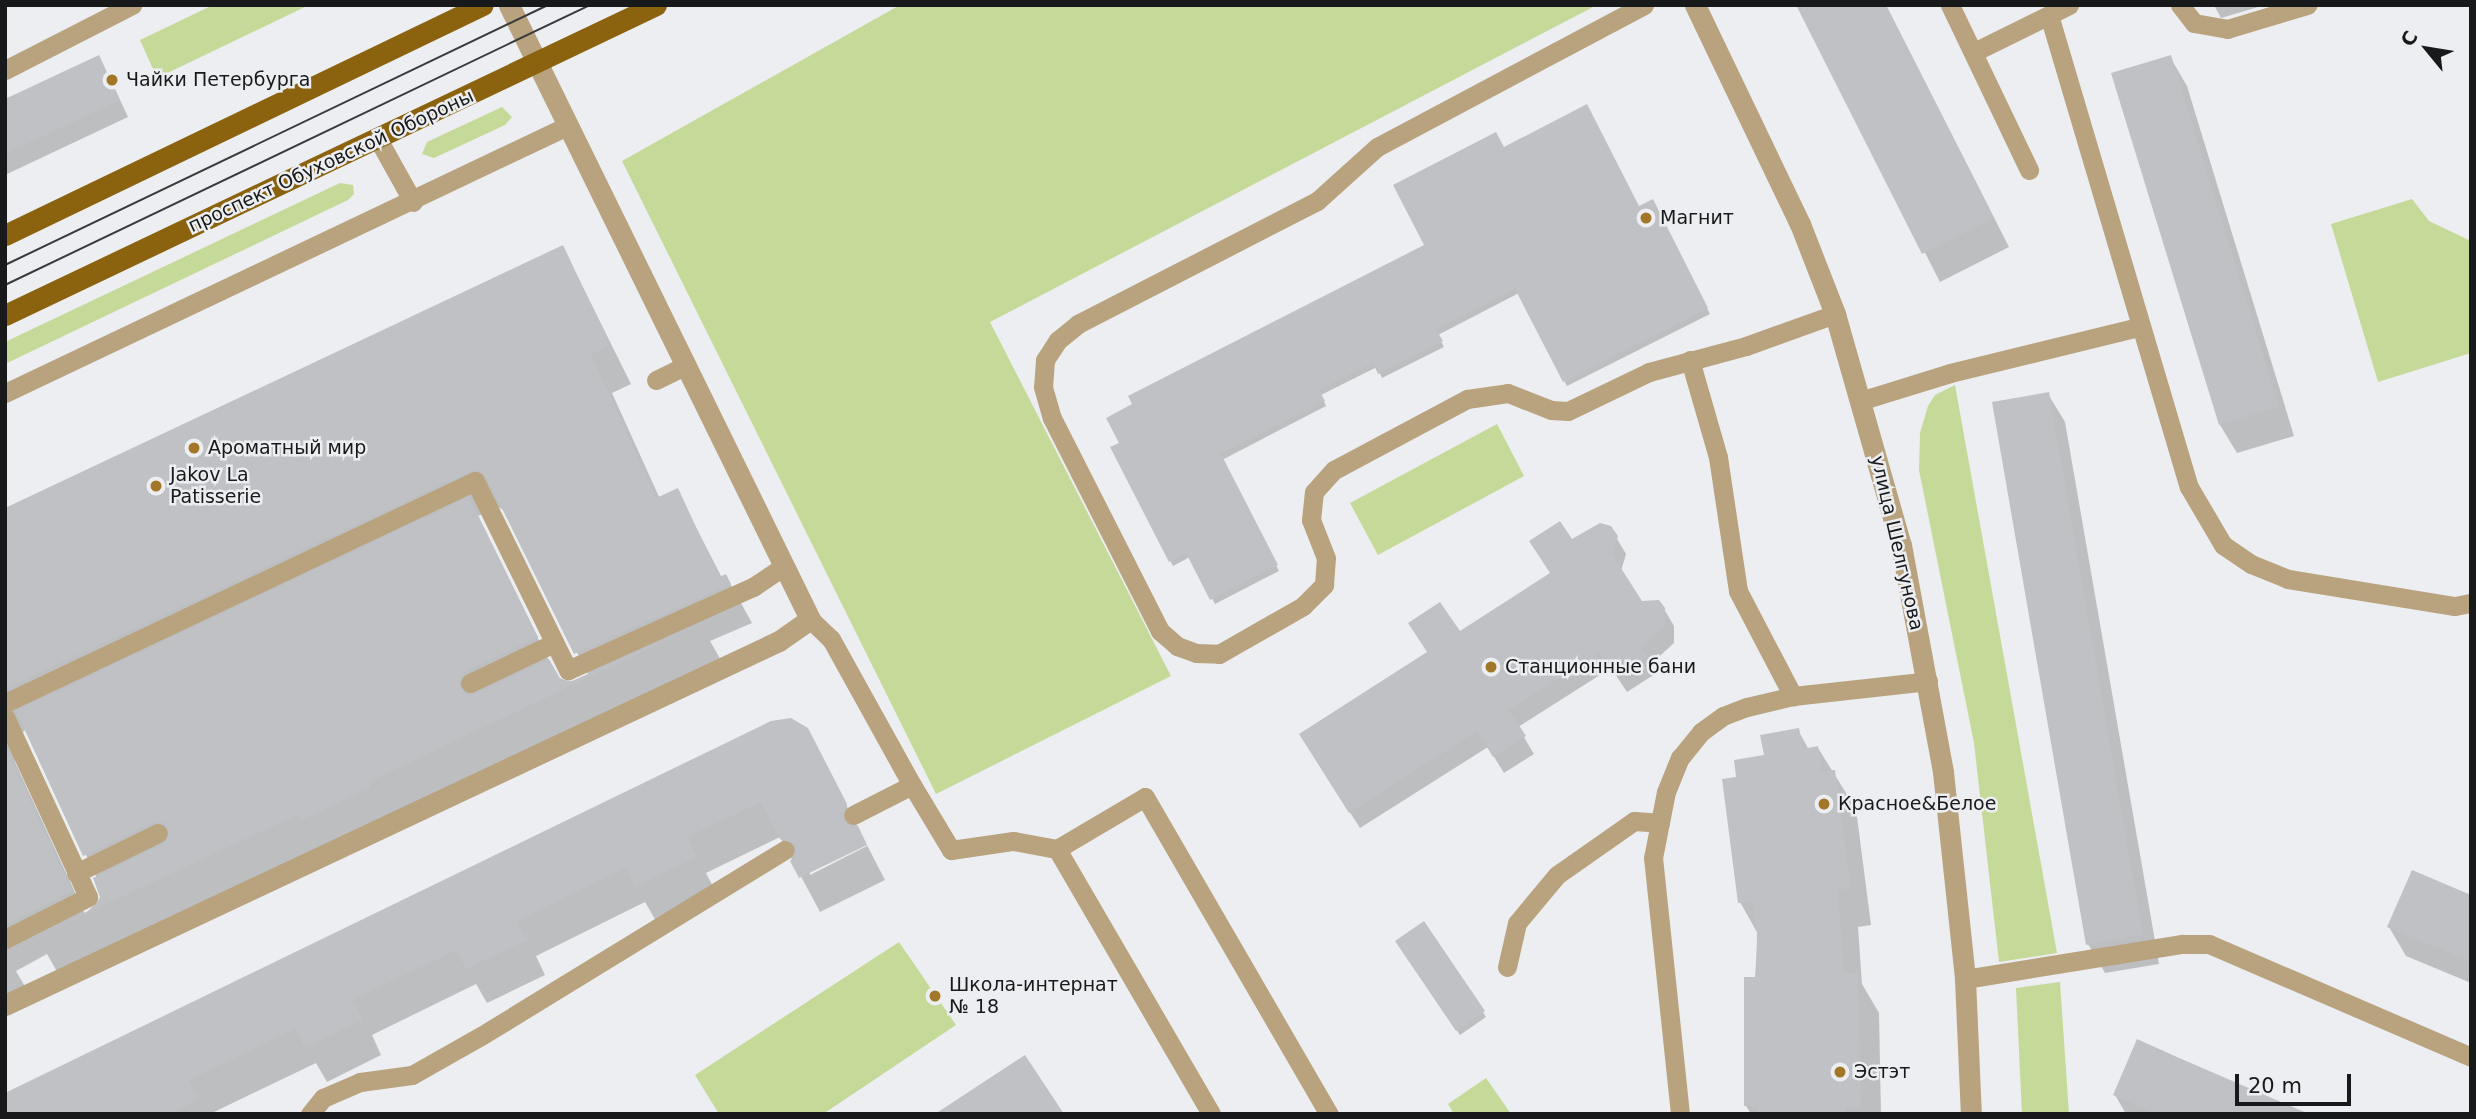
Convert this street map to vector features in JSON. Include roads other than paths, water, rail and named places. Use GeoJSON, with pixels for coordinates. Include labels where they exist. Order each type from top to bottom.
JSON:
{"type":"FeatureCollection","features":[{"type":"Feature","properties":{"kind":"main road"},"geometry":{"type":"LineString","coordinates":[[5,235],[483,5]]}},
{"type":"Feature","properties":{"kind":"main road","name":"проспект Обуховской Обороны"},"geometry":{"type":"LineString","coordinates":[[5,315],[656,5]]}},
{"type":"Feature","properties":{"kind":"street"},"geometry":{"type":"LineString","coordinates":[[5,1005],[779,641],[810,619],[509,5]]}},
{"type":"Feature","properties":{"kind":"street","name":"улица Шелгунова"},"geometry":{"type":"LineString","coordinates":[[1695,5],[1800,223],[1835,314],[1863,400],[1900,545],[1928,681],[1943,772],[1965,979],[1971,1114]]}},
{"type":"Feature","properties":{"kind":"lane"},"geometry":{"type":"LineString","coordinates":[[5,70],[132,5]]}},
{"type":"Feature","properties":{"kind":"lane"},"geometry":{"type":"LineString","coordinates":[[1644,5],[1377,147],[1317,201],[1078,324],[1058,340],[1045,360],[1043,387],[1052,418],[1160,631],[1177,646],[1196,653],[1219,654],[1303,606],[1324,585],[1326,558],[1311,520],[1314,492],[1334,470],[1466,399],[1508,393],[1551,410],[1568,411],[1649,372],[1835,314]]}},
{"type":"Feature","properties":{"kind":"lane"},"geometry":{"type":"LineString","coordinates":[[1950,5],[2029,170]]}},
{"type":"Feature","properties":{"kind":"lane"},"geometry":{"type":"LineString","coordinates":[[1974,52],[2069,5]]}},
{"type":"Feature","properties":{"kind":"lane"},"geometry":{"type":"LineString","coordinates":[[2180,5],[2194,23],[2227,29],[2307,5]]}},
{"type":"Feature","properties":{"kind":"lane"},"geometry":{"type":"LineString","coordinates":[[2049,15],[2138,327],[2189,487],[2223,545],[2251,564],[2288,579],[2455,606],[2471,603]]}},
{"type":"Feature","properties":{"kind":"lane"},"geometry":{"type":"LineString","coordinates":[[5,393],[414,202],[567,126]]}},
{"type":"Feature","properties":{"kind":"lane"},"geometry":{"type":"LineString","coordinates":[[378,139],[414,202]]}},
{"type":"Feature","properties":{"kind":"lane"},"geometry":{"type":"LineString","coordinates":[[1863,400],[1950,373],[2138,327]]}},
{"type":"Feature","properties":{"kind":"lane"},"geometry":{"type":"LineString","coordinates":[[1690,360],[1718,457],[1738,592],[1793,696]]}},
{"type":"Feature","properties":{"kind":"lane"},"geometry":{"type":"LineString","coordinates":[[656,380],[685,366]]}},
{"type":"Feature","properties":{"kind":"lane"},"geometry":{"type":"LineString","coordinates":[[5,703],[475,481],[568,670],[753,587],[784,566]]}},
{"type":"Feature","properties":{"kind":"lane"},"geometry":{"type":"LineString","coordinates":[[810,619],[831,639],[951,850],[1013,841],[1057,849],[1145,797],[1329,1114]]}},
{"type":"Feature","properties":{"kind":"lane"},"geometry":{"type":"LineString","coordinates":[[470,683],[554,643]]}},
{"type":"Feature","properties":{"kind":"lane"},"geometry":{"type":"LineString","coordinates":[[1680,1114],[1653,858],[1660,823],[1680,758],[1701,732],[1723,716],[1793,696],[1928,681]]}},
{"type":"Feature","properties":{"kind":"lane"},"geometry":{"type":"LineString","coordinates":[[5,717],[88,897],[5,939]]}},
{"type":"Feature","properties":{"kind":"lane"},"geometry":{"type":"LineString","coordinates":[[853,815],[912,785]]}},
{"type":"Feature","properties":{"kind":"lane"},"geometry":{"type":"LineString","coordinates":[[1507,967],[1517,923],[1557,875],[1634,821],[1660,823]]}},
{"type":"Feature","properties":{"kind":"lane"},"geometry":{"type":"LineString","coordinates":[[76,873],[158,833]]}},
{"type":"Feature","properties":{"kind":"lane"},"geometry":{"type":"LineString","coordinates":[[1057,849],[1211,1114]]}},
{"type":"Feature","properties":{"kind":"lane"},"geometry":{"type":"LineString","coordinates":[[310,1114],[324,1098],[360,1082],[412,1075],[481,1037],[785,850]]}},
{"type":"Feature","properties":{"kind":"lane"},"geometry":{"type":"LineString","coordinates":[[1965,979],[2182,944],[2208,944],[2471,1057]]}},
{"type":"Feature","properties":{"kind":"tram line"},"geometry":{"type":"LineString","coordinates":[[5,265],[548,5]]}},
{"type":"Feature","properties":{"kind":"tram line"},"geometry":{"type":"LineString","coordinates":[[5,285],[590,5]]}},
{"type":"Feature","properties":{"kind":"place","name":"Чайки Петербурга"},"geometry":{"type":"Point","coordinates":[112,80]}},
{"type":"Feature","properties":{"kind":"place","name":"Магнит"},"geometry":{"type":"Point","coordinates":[1646,218]}},
{"type":"Feature","properties":{"kind":"place","name":"Ароматный мир"},"geometry":{"type":"Point","coordinates":[194,448]}},
{"type":"Feature","properties":{"kind":"place","name":"Jakov La Patisserie"},"geometry":{"type":"Point","coordinates":[156,486]}},
{"type":"Feature","properties":{"kind":"place","name":"Станционные бани"},"geometry":{"type":"Point","coordinates":[1491,667]}},
{"type":"Feature","properties":{"kind":"place","name":"Красное&Белое"},"geometry":{"type":"Point","coordinates":[1824,804]}},
{"type":"Feature","properties":{"kind":"place","name":"Школа-интернат № 18"},"geometry":{"type":"Point","coordinates":[935,996]}},
{"type":"Feature","properties":{"kind":"place","name":"Эстэт"},"geometry":{"type":"Point","coordinates":[1840,1072]}}]}
